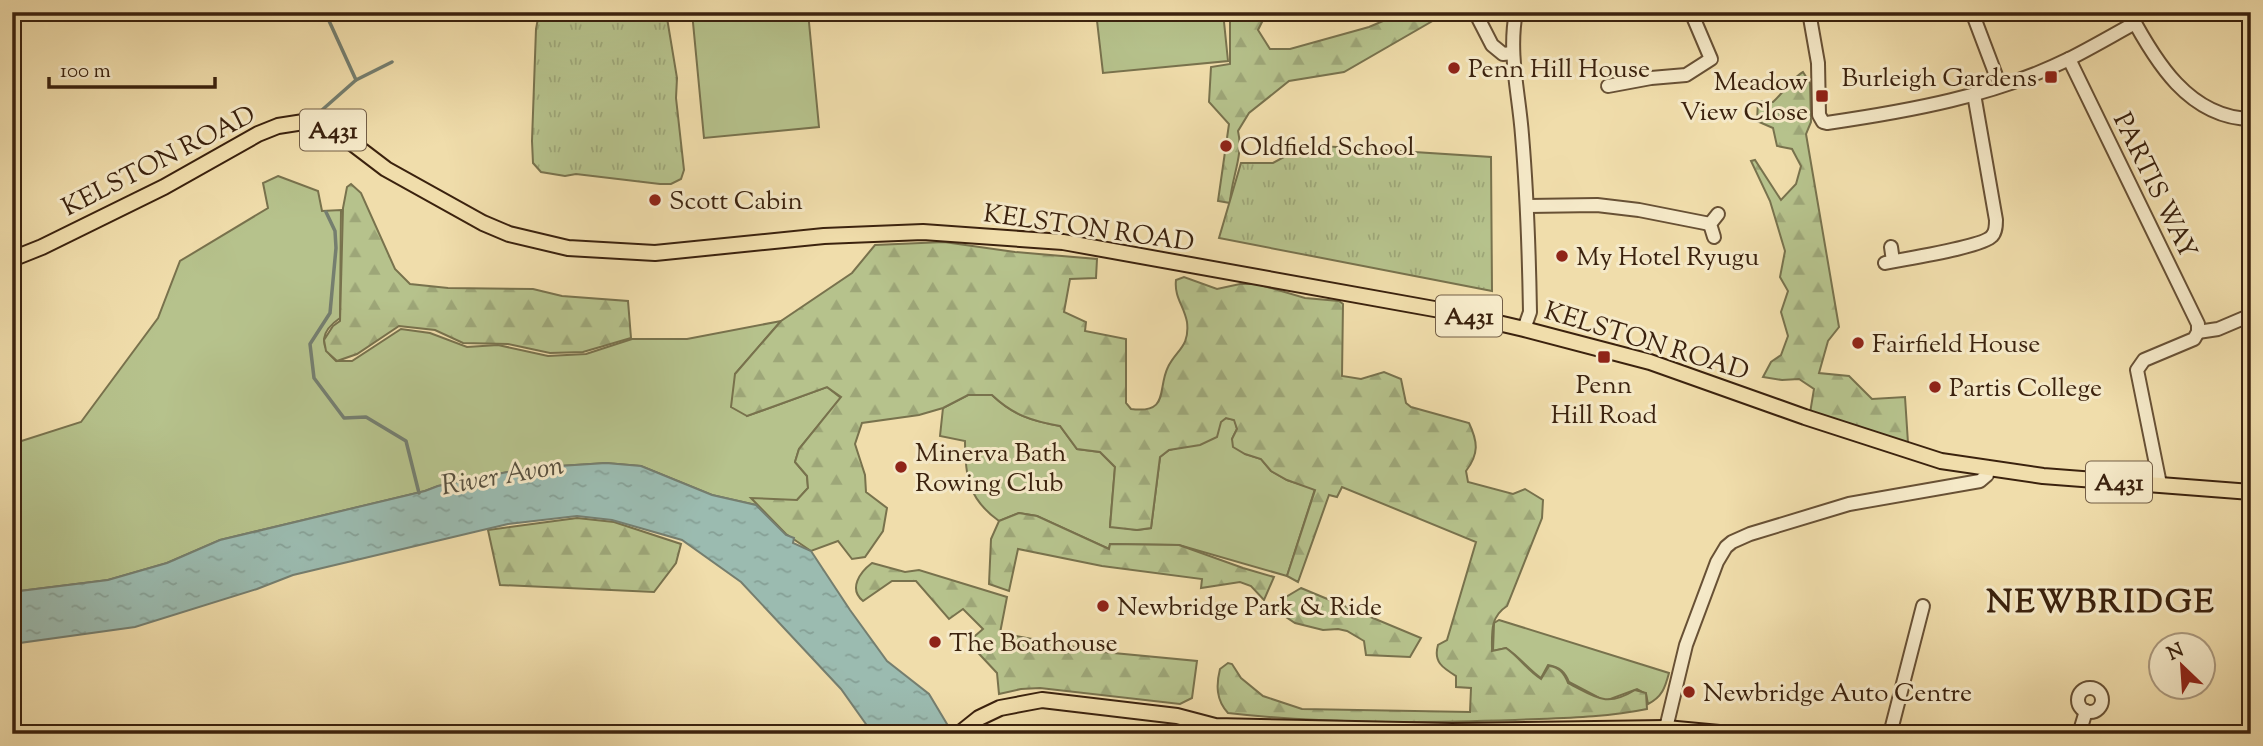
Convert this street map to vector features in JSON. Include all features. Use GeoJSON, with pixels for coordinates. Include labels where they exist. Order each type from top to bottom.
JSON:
{"type":"FeatureCollection","features":[{"type":"Feature","properties":{"kind":"main road","name":"KELSTON ROAD"},"geometry":{"type":"LineString","coordinates":[[12,258],[43,247],[164,187],[258,134],[278,126],[310,121],[340,134],[386,169],[483,223],[509,234],[568,248],[655,253],[788,239],[885,233],[1020,237],[1097,248],[1451,312],[1524,329],[1650,362],[1913,454],[1987,470]]}},
{"type":"Feature","properties":{"kind":"main road","name":"A431"},"geometry":{"type":"LineString","coordinates":[[1987,470],[2251,492]]}},
{"type":"Feature","properties":{"kind":"main road"},"geometry":{"type":"LineString","coordinates":[[959,734],[1000,708],[1042,700],[1177,716],[1215,726],[1478,731],[1668,730],[1730,734]]}},
{"type":"Feature","properties":{"kind":"street"},"geometry":{"type":"LineString","coordinates":[[1475,12],[1492,46],[1503,54],[1512,53]]}},
{"type":"Feature","properties":{"kind":"street"},"geometry":{"type":"LineString","coordinates":[[1516,12],[1512,53],[1528,206],[1530,312],[1524,329]]}},
{"type":"Feature","properties":{"kind":"street"},"geometry":{"type":"LineString","coordinates":[[1608,86],[1686,75],[1711,59],[1691,12]]}},
{"type":"Feature","properties":{"kind":"street"},"geometry":{"type":"LineString","coordinates":[[1809,12],[1818,63],[1819,114],[1823,122],[1827,123],[1926,106],[2000,86],[2068,59],[2132,18],[2171,79],[2188,96],[2210,110],[2251,120]]}},
{"type":"Feature","properties":{"kind":"street"},"geometry":{"type":"LineString","coordinates":[[1972,12],[2000,86]]}},
{"type":"Feature","properties":{"kind":"street","name":"PARTIS WAY"},"geometry":{"type":"LineString","coordinates":[[2068,59],[2194,312],[2198,332]]}},
{"type":"Feature","properties":{"kind":"street"},"geometry":{"type":"LineString","coordinates":[[1891,247],[1889,262],[1976,244],[1992,237],[1996,220],[1974,94]]}},
{"type":"Feature","properties":{"kind":"street"},"geometry":{"type":"LineString","coordinates":[[1528,206],[1597,205],[1714,219],[1714,237]]}},
{"type":"Feature","properties":{"kind":"street"},"geometry":{"type":"LineString","coordinates":[[2160,484],[2137,370],[2144,360],[2194,339],[2198,332],[2218,329],[2251,315]]}},
{"type":"Feature","properties":{"kind":"street"},"geometry":{"type":"LineString","coordinates":[[1668,730],[1686,645],[1717,562],[1732,542],[1849,504],[1980,481],[1987,475],[1987,470]]}},
{"type":"Feature","properties":{"kind":"street"},"geometry":{"type":"LineString","coordinates":[[1891,734],[1923,606]]}},
{"type":"Feature","properties":{"kind":"street"},"geometry":{"type":"LineString","coordinates":[[2079,734],[2086,711]]}},
{"type":"Feature","properties":{"kind":"green space"},"geometry":{"type":"Polygon","coordinates":[[[666,12],[677,78],[676,98],[684,170],[681,179],[671,184],[660,184],[541,172],[533,163],[532,141],[536,29],[539,13],[666,12]]]}},
{"type":"Feature","properties":{"kind":"green space"},"geometry":{"type":"Polygon","coordinates":[[[692,12],[808,12],[819,127],[704,138],[692,12]]]}},
{"type":"Feature","properties":{"kind":"green space"},"geometry":{"type":"Polygon","coordinates":[[[1096,12],[1223,12],[1228,61],[1103,73],[1096,12]]]}},
{"type":"Feature","properties":{"kind":"green space"},"geometry":{"type":"Polygon","coordinates":[[[1230,12],[1267,12],[1258,30],[1270,49],[1290,49],[1369,27],[1404,12],[1472,12],[1474,18],[1443,15],[1344,72],[1289,81],[1249,113],[1238,131],[1238,158],[1230,203],[1218,201],[1229,124],[1209,102],[1211,67],[1230,64],[1230,12]]]}},
{"type":"Feature","properties":{"kind":"green space"},"geometry":{"type":"Polygon","coordinates":[[[1803,72],[1810,83],[1811,122],[1806,134],[1839,327],[1828,341],[1819,373],[1849,376],[1872,399],[1905,397],[1908,443],[1810,413],[1814,389],[1799,379],[1763,377],[1771,362],[1781,355],[1788,336],[1781,312],[1788,291],[1780,277],[1785,251],[1770,201],[1751,161],[1755,160],[1781,200],[1796,184],[1801,166],[1792,149],[1777,146],[1773,128],[1757,121],[1758,101],[1773,102],[1803,72]]]}},
{"type":"Feature","properties":{"kind":"green space"},"geometry":{"type":"Polygon","coordinates":[[[1306,145],[1491,157],[1492,291],[1219,238],[1241,163],[1273,163],[1306,145]]]}},
{"type":"Feature","properties":{"kind":"green space"},"geometry":{"type":"Polygon","coordinates":[[[278,176],[318,191],[322,211],[341,210],[340,318],[329,328],[324,338],[326,349],[336,361],[352,361],[401,329],[430,333],[467,347],[498,345],[548,356],[586,354],[632,339],[687,339],[781,321],[735,374],[747,416],[827,387],[841,398],[799,449],[795,462],[807,476],[808,488],[797,500],[756,505],[712,495],[641,466],[606,463],[528,468],[438,486],[220,540],[167,563],[108,580],[12,592],[12,444],[81,422],[158,318],[180,261],[268,208],[263,183],[278,176]]]}},
{"type":"Feature","properties":{"kind":"green space"},"geometry":{"type":"Polygon","coordinates":[[[351,184],[361,193],[395,269],[410,284],[448,288],[533,289],[562,296],[628,301],[631,338],[583,352],[550,353],[508,344],[463,343],[435,330],[399,326],[357,354],[337,361],[326,351],[324,340],[333,326],[340,321],[343,208],[347,187],[351,184]]]}},
{"type":"Feature","properties":{"kind":"green space"},"geometry":{"type":"Polygon","coordinates":[[[944,242],[1097,259],[1096,278],[1070,279],[1064,312],[1086,322],[1085,331],[1126,339],[1126,403],[1131,409],[1143,410],[1157,404],[1168,367],[1182,348],[1186,337],[1187,322],[1176,291],[1176,280],[1184,277],[1217,289],[1240,284],[1257,284],[1305,298],[1339,301],[1343,304],[1342,376],[1361,379],[1384,372],[1401,379],[1406,403],[1411,407],[1469,423],[1476,448],[1466,471],[1468,482],[1513,494],[1525,489],[1543,500],[1542,518],[1507,606],[1495,620],[1492,651],[1506,648],[1541,679],[1549,666],[1556,668],[1563,673],[1568,683],[1601,698],[1616,698],[1635,690],[1646,693],[1647,709],[1581,717],[1443,722],[1335,721],[1228,713],[1219,698],[1218,687],[1220,669],[1228,663],[1263,696],[1302,709],[1470,712],[1471,688],[1456,687],[1456,676],[1440,664],[1437,651],[1438,645],[1447,640],[1476,542],[1342,487],[1337,497],[1329,495],[1298,582],[1287,576],[1315,490],[1287,480],[1271,471],[1261,459],[1233,447],[1232,439],[1237,429],[1234,420],[1226,418],[1221,422],[1217,437],[1200,445],[1169,450],[1160,457],[1151,528],[1137,530],[1110,527],[1115,467],[1100,452],[1077,449],[1060,426],[1023,416],[992,395],[968,395],[943,408],[919,415],[862,423],[855,444],[865,475],[866,492],[887,508],[883,531],[865,557],[852,559],[838,541],[811,551],[786,534],[751,498],[797,500],[808,488],[807,476],[795,462],[799,449],[841,397],[827,387],[747,416],[731,407],[735,374],[781,321],[852,273],[875,245],[944,242]]]}},
{"type":"Feature","properties":{"kind":"green space"},"geometry":{"type":"Polygon","coordinates":[[[968,395],[992,395],[1007,408],[1023,416],[1060,426],[1077,449],[1100,452],[1115,467],[1110,526],[1137,530],[1151,528],[1160,457],[1226,418],[1235,420],[1237,429],[1232,439],[1245,454],[1261,459],[1271,471],[1287,480],[1315,489],[1287,576],[1179,545],[1110,544],[1109,549],[1037,516],[1019,513],[999,521],[981,504],[970,486],[965,441],[940,436],[943,408],[968,395]]]}},
{"type":"Feature","properties":{"kind":"green space"},"geometry":{"type":"Polygon","coordinates":[[[1019,513],[1037,516],[1109,549],[1110,544],[1179,545],[1274,577],[1264,600],[1251,586],[1240,582],[1201,588],[1202,579],[1102,566],[1018,549],[1009,591],[989,584],[991,539],[999,521],[1019,513]]]}},
{"type":"Feature","properties":{"kind":"green space"},"geometry":{"type":"Polygon","coordinates":[[[577,518],[614,522],[681,544],[676,563],[654,592],[500,585],[488,530],[577,518]]]}},
{"type":"Feature","properties":{"kind":"green space"},"geometry":{"type":"Polygon","coordinates":[[[872,563],[905,572],[919,570],[1007,597],[1000,633],[1103,652],[1197,661],[1192,698],[1180,704],[1040,688],[999,694],[997,673],[968,642],[983,629],[963,609],[949,619],[916,581],[892,581],[863,601],[856,591],[857,581],[872,563]]]}},
{"type":"Feature","properties":{"kind":"green space"},"geometry":{"type":"Polygon","coordinates":[[[1301,588],[1421,638],[1410,657],[1366,655],[1364,641],[1347,631],[1323,630],[1295,623],[1277,611],[1281,600],[1301,588]]]}},
{"type":"Feature","properties":{"kind":"green space"},"geometry":{"type":"Polygon","coordinates":[[[1499,620],[1669,673],[1664,688],[1657,698],[1648,704],[1646,694],[1637,689],[1605,701],[1569,682],[1564,673],[1556,667],[1548,665],[1541,678],[1506,648],[1493,651],[1494,623],[1499,620]]]}},
{"type":"Feature","properties":{"kind":"water","name":"River Avon"},"geometry":{"type":"Polygon","coordinates":[[[606,463],[641,466],[712,495],[756,505],[786,535],[794,538],[793,543],[811,551],[887,661],[929,694],[953,734],[873,734],[841,689],[741,582],[682,540],[612,520],[577,516],[508,524],[293,575],[135,627],[12,644],[12,592],[108,580],[167,563],[220,540],[438,486],[528,468],[606,463]]]}},
{"type":"Feature","properties":{"kind":"waterway"},"geometry":{"type":"LineString","coordinates":[[322,110],[356,80],[325,12]]}},
{"type":"Feature","properties":{"kind":"waterway"},"geometry":{"type":"LineString","coordinates":[[356,80],[392,62]]}},
{"type":"Feature","properties":{"kind":"waterway"},"geometry":{"type":"LineString","coordinates":[[326,212],[335,231],[336,248],[330,313],[310,344],[314,378],[344,418],[366,417],[406,441],[419,493]]}},
{"type":"Feature","properties":{"kind":"place","name":"Penn Hill House"},"geometry":{"type":"Point","coordinates":[1454,68]}},
{"type":"Feature","properties":{"kind":"place","name":"Burleigh Gardens"},"geometry":{"type":"Point","coordinates":[2051,77]}},
{"type":"Feature","properties":{"kind":"place","name":"Meadow View Close"},"geometry":{"type":"Point","coordinates":[1822,96]}},
{"type":"Feature","properties":{"kind":"place","name":"Oldfield School"},"geometry":{"type":"Point","coordinates":[1226,146]}},
{"type":"Feature","properties":{"kind":"place","name":"Scott Cabin"},"geometry":{"type":"Point","coordinates":[655,200]}},
{"type":"Feature","properties":{"kind":"place","name":"My Hotel Ryugu"},"geometry":{"type":"Point","coordinates":[1562,256]}},
{"type":"Feature","properties":{"kind":"place","name":"Fairfield House"},"geometry":{"type":"Point","coordinates":[1858,343]}},
{"type":"Feature","properties":{"kind":"place","name":"Penn Hill Road"},"geometry":{"type":"Point","coordinates":[1604,357]}},
{"type":"Feature","properties":{"kind":"place","name":"Partis College"},"geometry":{"type":"Point","coordinates":[1935,387]}},
{"type":"Feature","properties":{"kind":"place","name":"Minerva Bath Rowing Club"},"geometry":{"type":"Point","coordinates":[901,467]}},
{"type":"Feature","properties":{"kind":"place","name":"Newbridge Park & Ride"},"geometry":{"type":"Point","coordinates":[1103,606]}},
{"type":"Feature","properties":{"kind":"place","name":"The Boathouse"},"geometry":{"type":"Point","coordinates":[935,642]}},
{"type":"Feature","properties":{"kind":"place","name":"Newbridge Auto Centre"},"geometry":{"type":"Point","coordinates":[1689,692]}},
{"type":"Feature","properties":{"kind":"district","name":"NEWBRIDGE"},"geometry":{"type":"Point","coordinates":[2101,600]}}]}
